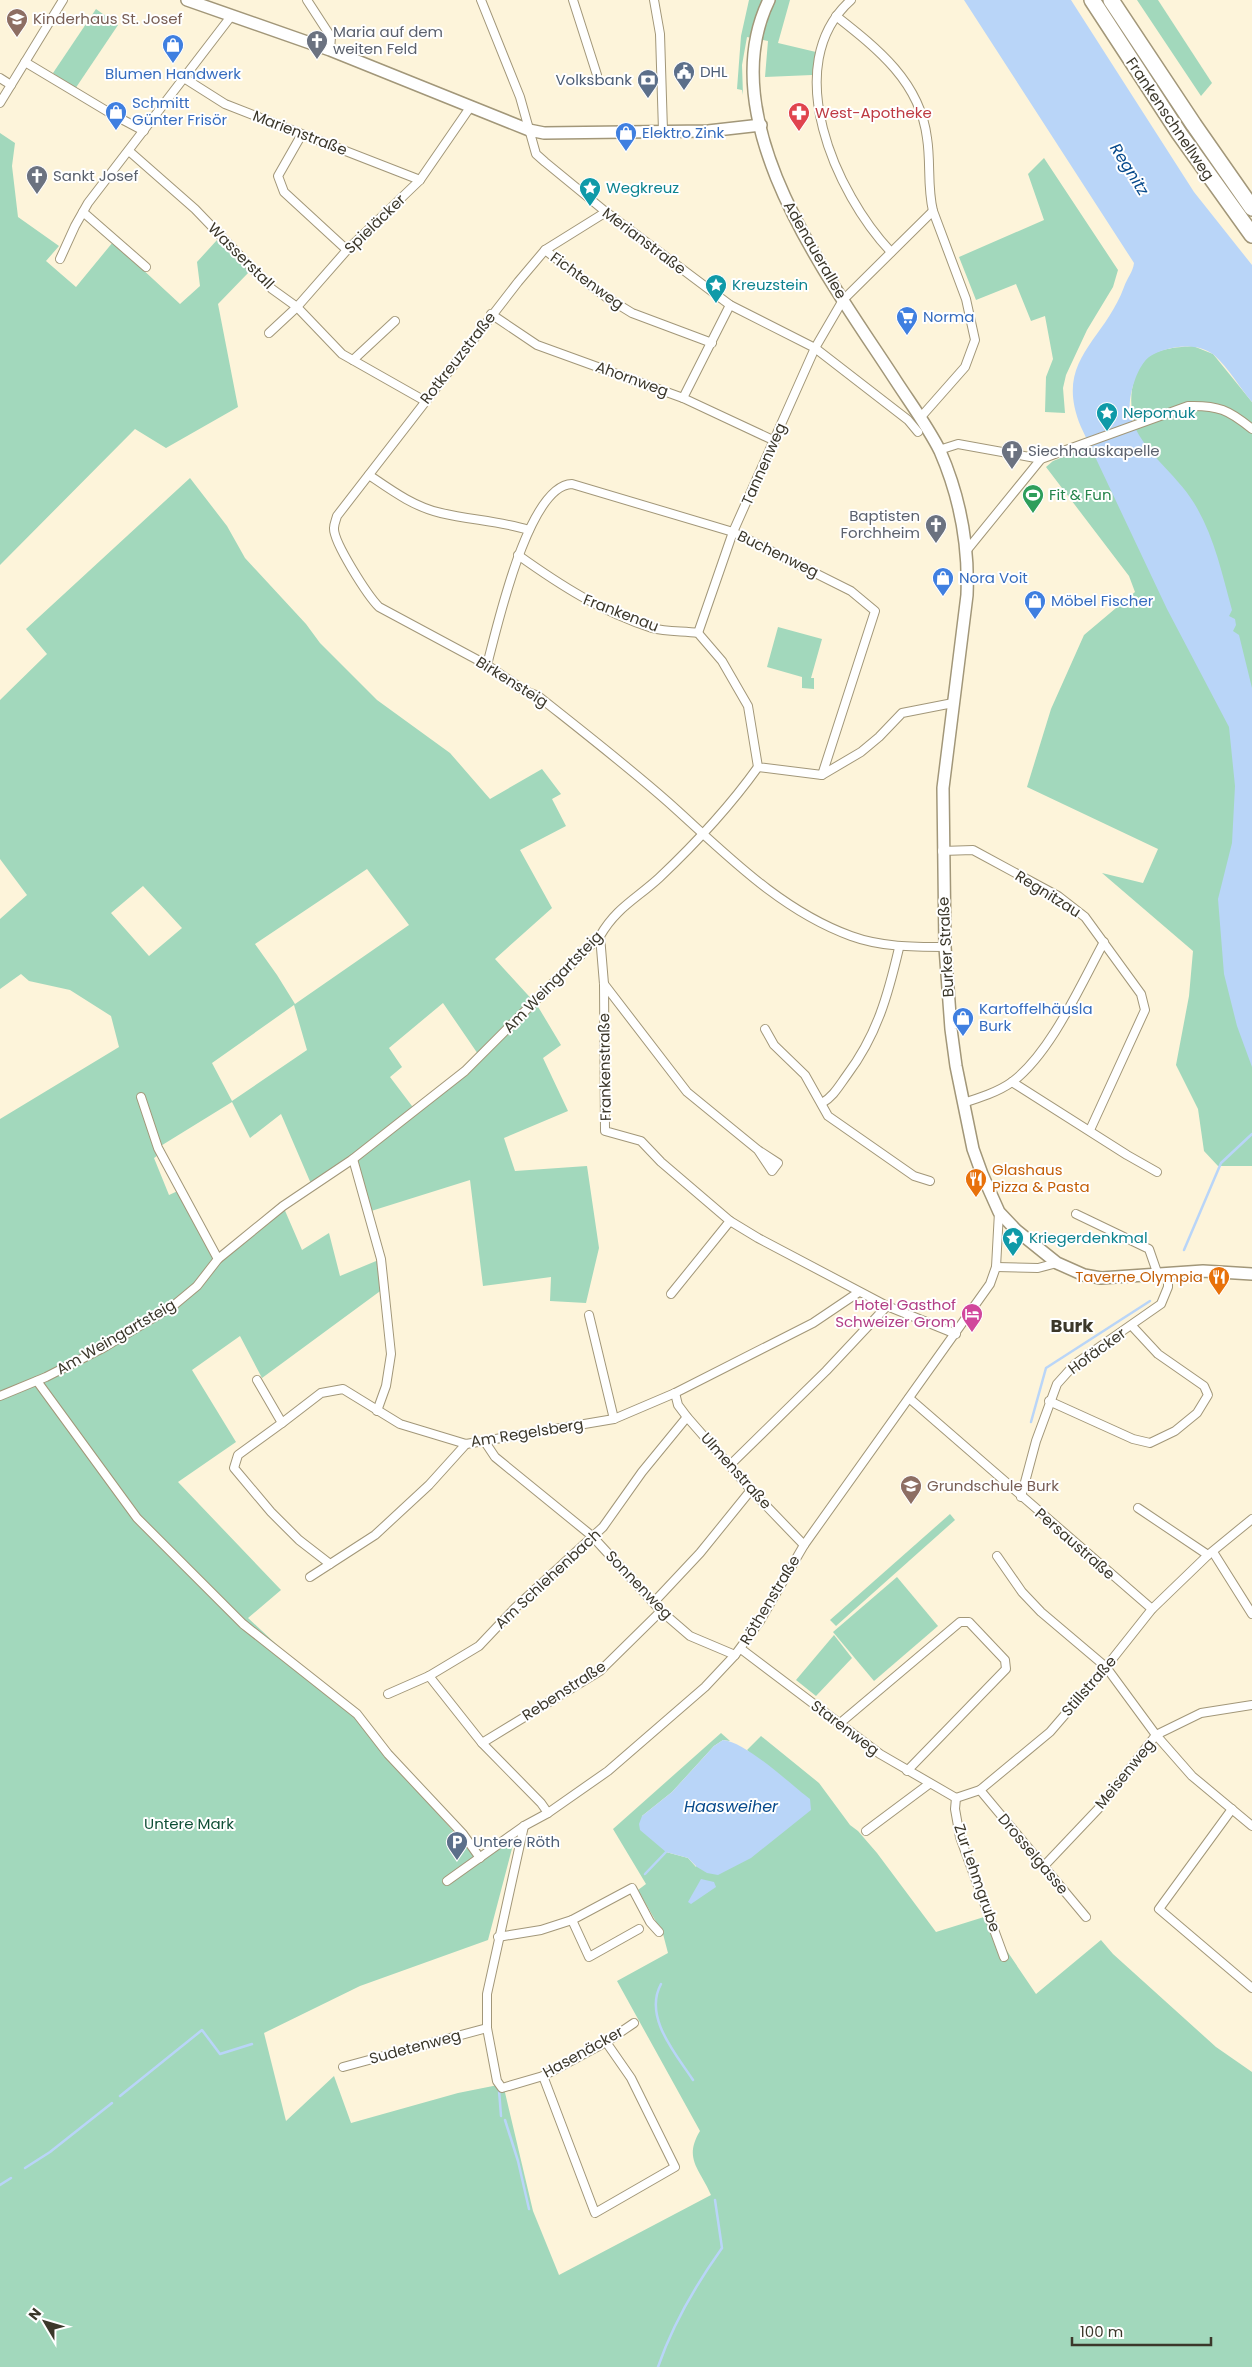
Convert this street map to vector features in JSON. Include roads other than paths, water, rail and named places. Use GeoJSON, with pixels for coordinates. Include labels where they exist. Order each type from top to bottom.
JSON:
{"type":"FeatureCollection","features":[{"type":"Feature","properties":{"kind":"highway","name":"Frankenschnellweg"},"geometry":{"type":"LineString","coordinates":[[1092,0],[1179,133],[1252,235]]}},
{"type":"Feature","properties":{"kind":"highway","name":"Frankenschnellweg"},"geometry":{"type":"LineString","coordinates":[[1111,0],[1199,133],[1252,208]]}},
{"type":"Feature","properties":{"kind":"main road"},"geometry":{"type":"LineString","coordinates":[[187,0],[330,50],[529,130],[544,132],[663,132],[708,131],[760,125]]}},
{"type":"Feature","properties":{"kind":"main road","name":"Adenauerallee"},"geometry":{"type":"LineString","coordinates":[[770,0],[759,30],[754,67],[754,86],[760,125],[768,156],[806,240],[939,450],[956,496],[967,550]]}},
{"type":"Feature","properties":{"kind":"main road","name":"Burker Straße"},"geometry":{"type":"LineString","coordinates":[[967,550],[967,595],[943,788],[942,851],[944,947],[951,1029],[963,1103],[973,1149],[999,1212],[1016,1230],[1057,1263],[1084,1275],[1101,1278],[1203,1271],[1252,1274]]}},
{"type":"Feature","properties":{"kind":"street"},"geometry":{"type":"LineString","coordinates":[[0,103],[63,0]]}},
{"type":"Feature","properties":{"kind":"street"},"geometry":{"type":"LineString","coordinates":[[307,0],[331,37],[330,50]]}},
{"type":"Feature","properties":{"kind":"street","name":"Merianstraße"},"geometry":{"type":"LineString","coordinates":[[481,0],[520,97],[536,154],[606,212],[730,305],[815,348],[908,420],[918,432]]}},
{"type":"Feature","properties":{"kind":"street"},"geometry":{"type":"LineString","coordinates":[[573,0],[598,75]]}},
{"type":"Feature","properties":{"kind":"street"},"geometry":{"type":"LineString","coordinates":[[654,0],[661,42],[663,132]]}},
{"type":"Feature","properties":{"kind":"street"},"geometry":{"type":"LineString","coordinates":[[852,0],[836,16],[828,29],[821,47],[817,77],[818,105],[836,168],[857,210],[872,233],[891,252]]}},
{"type":"Feature","properties":{"kind":"street"},"geometry":{"type":"LineString","coordinates":[[60,259],[83,212],[232,15]]}},
{"type":"Feature","properties":{"kind":"street"},"geometry":{"type":"LineString","coordinates":[[836,16],[879,51],[902,75],[924,118],[928,139],[929,193],[933,210],[966,299],[975,340],[965,367],[920,418]]}},
{"type":"Feature","properties":{"kind":"street"},"geometry":{"type":"LineString","coordinates":[[25,62],[144,131]]}},
{"type":"Feature","properties":{"kind":"street"},"geometry":{"type":"LineString","coordinates":[[0,78],[11,85]]}},
{"type":"Feature","properties":{"kind":"street","name":"Marienstraße"},"geometry":{"type":"LineString","coordinates":[[184,78],[225,104],[420,180]]}},
{"type":"Feature","properties":{"kind":"street","name":"Spieläcker"},"geometry":{"type":"LineString","coordinates":[[269,333],[297,307],[347,250],[420,180],[470,106]]}},
{"type":"Feature","properties":{"kind":"street"},"geometry":{"type":"LineString","coordinates":[[302,134],[278,176],[284,192],[347,250]]}},
{"type":"Feature","properties":{"kind":"street","name":"Wasserstall"},"geometry":{"type":"LineString","coordinates":[[129,151],[195,209],[272,289],[297,307],[342,354],[425,401]]}},
{"type":"Feature","properties":{"kind":"street","name":"Tannenweg"},"geometry":{"type":"LineString","coordinates":[[698,633],[734,532],[815,348],[843,300],[933,210]]}},
{"type":"Feature","properties":{"kind":"street"},"geometry":{"type":"LineString","coordinates":[[83,212],[146,267]]}},
{"type":"Feature","properties":{"kind":"street","name":"Rotkreuzstraße"},"geometry":{"type":"LineString","coordinates":[[334,528],[337,516],[491,314],[545,250],[606,212]]}},
{"type":"Feature","properties":{"kind":"street","name":"Fichtenweg"},"geometry":{"type":"LineString","coordinates":[[545,250],[606,297],[632,313],[712,343]]}},
{"type":"Feature","properties":{"kind":"street"},"geometry":{"type":"LineString","coordinates":[[683,398],[730,305]]}},
{"type":"Feature","properties":{"kind":"street","name":"Ahornweg"},"geometry":{"type":"LineString","coordinates":[[491,314],[538,345],[683,398],[775,440]]}},
{"type":"Feature","properties":{"kind":"street"},"geometry":{"type":"LineString","coordinates":[[353,360],[395,321]]}},
{"type":"Feature","properties":{"kind":"street"},"geometry":{"type":"LineString","coordinates":[[939,450],[958,444],[1040,459],[1077,448],[1144,421],[1188,406],[1210,405],[1233,413],[1252,429]]}},
{"type":"Feature","properties":{"kind":"street"},"geometry":{"type":"LineString","coordinates":[[967,550],[1040,459]]}},
{"type":"Feature","properties":{"kind":"street"},"geometry":{"type":"LineString","coordinates":[[369,475],[405,499],[440,513],[509,524],[529,530],[518,554],[487,664]]}},
{"type":"Feature","properties":{"kind":"street","name":"Buchenweg"},"geometry":{"type":"LineString","coordinates":[[529,530],[552,493],[564,484],[572,484],[734,532],[851,591],[875,611],[822,775]]}},
{"type":"Feature","properties":{"kind":"street","name":"Birkensteig"},"geometry":{"type":"LineString","coordinates":[[334,528],[337,540],[351,565],[371,599],[379,607],[487,664],[525,691],[538,696],[612,753],[739,866],[778,897],[817,920],[852,937],[899,948],[944,947]]}},
{"type":"Feature","properties":{"kind":"street","name":"Frankenau"},"geometry":{"type":"LineString","coordinates":[[518,554],[567,590],[601,608],[654,628],[698,633]]}},
{"type":"Feature","properties":{"kind":"street"},"geometry":{"type":"LineString","coordinates":[[698,633],[722,661],[748,706],[758,767],[822,775],[861,752],[879,737],[902,713],[953,703]]}},
{"type":"Feature","properties":{"kind":"street","name":"Am Weingartsteig"},"geometry":{"type":"LineString","coordinates":[[0,1396],[36,1381],[103,1348],[173,1306],[197,1286],[218,1259],[283,1206],[353,1159],[465,1072],[600,936],[610,918],[658,878],[704,834],[728,809],[758,767]]}},
{"type":"Feature","properties":{"kind":"street","name":"Regnitzau"},"geometry":{"type":"LineString","coordinates":[[942,851],[973,850],[1058,896],[1085,917],[1141,994],[1146,1010],[1090,1130]]}},
{"type":"Feature","properties":{"kind":"street","name":"Frankenstraße"},"geometry":{"type":"LineString","coordinates":[[600,936],[604,984],[605,1132],[641,1141],[661,1162],[730,1221],[887,1306],[956,1334]]}},
{"type":"Feature","properties":{"kind":"street"},"geometry":{"type":"LineString","coordinates":[[963,1103],[988,1094],[1012,1082],[1041,1052],[1073,1000],[1104,942]]}},
{"type":"Feature","properties":{"kind":"street"},"geometry":{"type":"LineString","coordinates":[[822,1103],[831,1098],[864,1052],[887,999],[899,948]]}},
{"type":"Feature","properties":{"kind":"street"},"geometry":{"type":"LineString","coordinates":[[604,984],[687,1092],[758,1150]]}},
{"type":"Feature","properties":{"kind":"street"},"geometry":{"type":"LineString","coordinates":[[765,1029],[774,1045],[805,1075],[828,1116],[914,1176],[930,1181]]}},
{"type":"Feature","properties":{"kind":"street"},"geometry":{"type":"LineString","coordinates":[[1012,1082],[1157,1172]]}},
{"type":"Feature","properties":{"kind":"street"},"geometry":{"type":"LineString","coordinates":[[141,1097],[158,1148],[218,1259]]}},
{"type":"Feature","properties":{"kind":"street"},"geometry":{"type":"LineString","coordinates":[[353,1159],[381,1259],[391,1354],[386,1386],[376,1411]]}},
{"type":"Feature","properties":{"kind":"street","name":"Röthenstraße"},"geometry":{"type":"LineString","coordinates":[[447,1881],[524,1826],[548,1813],[608,1771],[705,1687],[738,1652],[760,1621],[804,1545],[990,1284],[996,1267],[999,1212]]}},
{"type":"Feature","properties":{"kind":"street"},"geometry":{"type":"LineString","coordinates":[[1076,1214],[1149,1249],[1163,1275]]}},
{"type":"Feature","properties":{"kind":"street"},"geometry":{"type":"LineString","coordinates":[[670,1294],[730,1221]]}},
{"type":"Feature","properties":{"kind":"street"},"geometry":{"type":"LineString","coordinates":[[996,1267],[1038,1268],[1057,1263]]}},
{"type":"Feature","properties":{"kind":"street","name":"Hofäcker"},"geometry":{"type":"LineString","coordinates":[[1022,1497],[1050,1401],[1057,1384],[1075,1364],[1161,1304],[1168,1287],[1163,1275]]}},
{"type":"Feature","properties":{"kind":"street","name":"Am Regelsberg"},"geometry":{"type":"LineString","coordinates":[[330,1564],[299,1540],[271,1512],[234,1468],[238,1455],[321,1393],[342,1389],[400,1424],[466,1444],[614,1419],[675,1393],[813,1323],[860,1292]]}},
{"type":"Feature","properties":{"kind":"street"},"geometry":{"type":"LineString","coordinates":[[730,1465],[826,1371],[887,1306]]}},
{"type":"Feature","properties":{"kind":"street"},"geometry":{"type":"LineString","coordinates":[[588,1315],[614,1419]]}},
{"type":"Feature","properties":{"kind":"street"},"geometry":{"type":"LineString","coordinates":[[1050,1401],[1133,1439],[1150,1443],[1175,1431],[1197,1413],[1208,1394],[1204,1386],[1158,1354],[1132,1326]]}},
{"type":"Feature","properties":{"kind":"street"},"geometry":{"type":"LineString","coordinates":[[257,1380],[282,1423]]}},
{"type":"Feature","properties":{"kind":"street"},"geometry":{"type":"LineString","coordinates":[[36,1381],[137,1518],[243,1624],[356,1714],[388,1754],[463,1834],[480,1858]]}},
{"type":"Feature","properties":{"kind":"street","name":"Ulmenstraße"},"geometry":{"type":"LineString","coordinates":[[675,1393],[678,1405],[687,1417],[751,1490],[804,1545]]}},
{"type":"Feature","properties":{"kind":"street","name":"Persaustraße"},"geometry":{"type":"LineString","coordinates":[[909,1398],[1152,1609]]}},
{"type":"Feature","properties":{"kind":"street","name":"Am Schlehenbach"},"geometry":{"type":"LineString","coordinates":[[388,1694],[429,1676],[478,1646],[515,1608],[603,1527],[642,1472],[687,1417]]}},
{"type":"Feature","properties":{"kind":"street","name":"Sonnenweg"},"geometry":{"type":"LineString","coordinates":[[485,1442],[495,1458],[592,1536],[661,1611],[690,1636],[738,1652]]}},
{"type":"Feature","properties":{"kind":"street"},"geometry":{"type":"LineString","coordinates":[[310,1577],[375,1535],[429,1485],[466,1444]]}},
{"type":"Feature","properties":{"kind":"street"},"geometry":{"type":"LineString","coordinates":[[654,1602],[700,1553],[751,1490]]}},
{"type":"Feature","properties":{"kind":"street"},"geometry":{"type":"LineString","coordinates":[[1138,1508],[1210,1554],[1252,1614]]}},
{"type":"Feature","properties":{"kind":"street","name":"Stillstraße"},"geometry":{"type":"LineString","coordinates":[[956,1798],[980,1790],[1050,1732],[1106,1667],[1152,1609],[1210,1554],[1252,1519]]}},
{"type":"Feature","properties":{"kind":"street"},"geometry":{"type":"LineString","coordinates":[[997,1556],[1022,1592],[1041,1612],[1106,1667],[1156,1735],[1192,1776],[1252,1826]]}},
{"type":"Feature","properties":{"kind":"street","name":"Rebenstraße"},"geometry":{"type":"LineString","coordinates":[[482,1743],[600,1671],[661,1611]]}},
{"type":"Feature","properties":{"kind":"street"},"geometry":{"type":"LineString","coordinates":[[839,1724],[960,1622],[969,1622],[1005,1660],[1006,1669],[907,1771]]}},
{"type":"Feature","properties":{"kind":"street","name":"Starenweg"},"geometry":{"type":"LineString","coordinates":[[738,1652],[907,1771],[956,1798]]}},
{"type":"Feature","properties":{"kind":"street"},"geometry":{"type":"LineString","coordinates":[[429,1676],[482,1743],[541,1803],[548,1813]]}},
{"type":"Feature","properties":{"kind":"street","name":"Meisenweg"},"geometry":{"type":"LineString","coordinates":[[1044,1866],[1099,1808],[1156,1735],[1202,1712],[1252,1705]]}},
{"type":"Feature","properties":{"kind":"street"},"geometry":{"type":"LineString","coordinates":[[866,1831],[929,1784]]}},
{"type":"Feature","properties":{"kind":"street","name":"Drosselgasse"},"geometry":{"type":"LineString","coordinates":[[980,1790],[1086,1917]]}},
{"type":"Feature","properties":{"kind":"street","name":"Zur Lehmgrube"},"geometry":{"type":"LineString","coordinates":[[956,1798],[955,1809],[960,1837],[1004,1957]]}},
{"type":"Feature","properties":{"kind":"street"},"geometry":{"type":"LineString","coordinates":[[1232,1809],[1160,1909],[1252,1988]]}},
{"type":"Feature","properties":{"kind":"street"},"geometry":{"type":"LineString","coordinates":[[487,2028],[487,1994],[498,1937],[524,1826]]}},
{"type":"Feature","properties":{"kind":"street"},"geometry":{"type":"LineString","coordinates":[[498,1937],[541,1930],[572,1920],[632,1888],[650,1922],[659,1932]]}},
{"type":"Feature","properties":{"kind":"street"},"geometry":{"type":"LineString","coordinates":[[572,1920],[589,1957],[639,1929]]}},
{"type":"Feature","properties":{"kind":"street","name":"Hasenäcker"},"geometry":{"type":"LineString","coordinates":[[487,2028],[497,2081],[502,2088],[543,2076],[606,2042],[634,2023]]}},
{"type":"Feature","properties":{"kind":"street","name":"Sudetenweg"},"geometry":{"type":"LineString","coordinates":[[343,2067],[487,2028]]}},
{"type":"Feature","properties":{"kind":"street"},"geometry":{"type":"LineString","coordinates":[[543,2076],[595,2213],[675,2167],[631,2078],[606,2042]]}},
{"type":"Feature","properties":{"kind":"water","name":"Regnitz"},"geometry":{"type":"Polygon","coordinates":[[[964,0],[1071,0],[1194,192],[1252,265],[1252,402],[1214,355],[1199,348],[1181,347],[1156,353],[1144,362],[1133,385],[1130,411],[1136,429],[1143,441],[1187,492],[1207,528],[1217,555],[1232,610],[1229,616],[1235,619],[1236,625],[1233,631],[1239,635],[1252,688],[1252,1067],[1237,1026],[1224,974],[1218,899],[1232,843],[1235,786],[1229,727],[1167,609],[1081,427],[1074,404],[1073,385],[1077,368],[1084,352],[1115,306],[1134,263],[964,0]]]}},
{"type":"Feature","properties":{"kind":"water","name":"Haasweiher"},"geometry":{"type":"Polygon","coordinates":[[[723,1740],[733,1742],[780,1774],[810,1799],[811,1810],[751,1858],[718,1875],[707,1873],[688,1858],[666,1852],[640,1830],[639,1824],[642,1816],[672,1792],[714,1746],[723,1740]]]}},
{"type":"Feature","properties":{"kind":"water"},"geometry":{"type":"Polygon","coordinates":[[[701,1879],[714,1882],[716,1887],[691,1904],[688,1902],[701,1879]]]}},
{"type":"Feature","properties":{"kind":"waterway"},"geometry":{"type":"LineString","coordinates":[[1184,1250],[1221,1163],[1252,1134]]}},
{"type":"Feature","properties":{"kind":"waterway"},"geometry":{"type":"LineString","coordinates":[[1031,1422],[1046,1368],[1150,1301]]}},
{"type":"Feature","properties":{"kind":"waterway"},"geometry":{"type":"LineString","coordinates":[[645,1874],[666,1852]]}},
{"type":"Feature","properties":{"kind":"waterway"},"geometry":{"type":"LineString","coordinates":[[661,1984],[656,2009],[659,2022],[671,2047],[693,2080]]}},
{"type":"Feature","properties":{"kind":"waterway"},"geometry":{"type":"LineString","coordinates":[[120,2096],[202,2030],[220,2054],[252,2044]]}},
{"type":"Feature","properties":{"kind":"waterway"},"geometry":{"type":"LineString","coordinates":[[499,2090],[501,2116]]}},
{"type":"Feature","properties":{"kind":"waterway"},"geometry":{"type":"LineString","coordinates":[[25,2168],[50,2152],[112,2103]]}},
{"type":"Feature","properties":{"kind":"waterway"},"geometry":{"type":"LineString","coordinates":[[505,2120],[518,2161],[529,2209]]}},
{"type":"Feature","properties":{"kind":"waterway"},"geometry":{"type":"LineString","coordinates":[[0,2185],[11,2178]]}},
{"type":"Feature","properties":{"kind":"waterway"},"geometry":{"type":"LineString","coordinates":[[658,2367],[686,2305],[722,2248],[715,2200]]}},
{"type":"Feature","properties":{"kind":"place","name":"Kinderhaus St. Josef"},"geometry":{"type":"Point","coordinates":[17,38]}},
{"type":"Feature","properties":{"kind":"place","name":"Maria auf dem weiten Feld"},"geometry":{"type":"Point","coordinates":[317,60]}},
{"type":"Feature","properties":{"kind":"place","name":"Blumen Handwerk"},"geometry":{"type":"Point","coordinates":[173,64]}},
{"type":"Feature","properties":{"kind":"place","name":"DHL"},"geometry":{"type":"Point","coordinates":[684,91]}},
{"type":"Feature","properties":{"kind":"place","name":"Volksbank"},"geometry":{"type":"Point","coordinates":[648,99]}},
{"type":"Feature","properties":{"kind":"place","name":"Schmitt Günter Frisör"},"geometry":{"type":"Point","coordinates":[116,131]}},
{"type":"Feature","properties":{"kind":"place","name":"West-Apotheke"},"geometry":{"type":"Point","coordinates":[799,132]}},
{"type":"Feature","properties":{"kind":"place","name":"Elektro Zink"},"geometry":{"type":"Point","coordinates":[626,152]}},
{"type":"Feature","properties":{"kind":"place","name":"Sankt Josef"},"geometry":{"type":"Point","coordinates":[37,195]}},
{"type":"Feature","properties":{"kind":"place","name":"Wegkreuz"},"geometry":{"type":"Point","coordinates":[590,207]}},
{"type":"Feature","properties":{"kind":"place","name":"Kreuzstein"},"geometry":{"type":"Point","coordinates":[716,304]}},
{"type":"Feature","properties":{"kind":"place","name":"Norma"},"geometry":{"type":"Point","coordinates":[907,336]}},
{"type":"Feature","properties":{"kind":"place","name":"Nepomuk"},"geometry":{"type":"Point","coordinates":[1107,432]}},
{"type":"Feature","properties":{"kind":"place","name":"Siechhauskapelle"},"geometry":{"type":"Point","coordinates":[1012,470]}},
{"type":"Feature","properties":{"kind":"place","name":"Fit & Fun"},"geometry":{"type":"Point","coordinates":[1033,514]}},
{"type":"Feature","properties":{"kind":"place","name":"Baptisten Forchheim"},"geometry":{"type":"Point","coordinates":[936,544]}},
{"type":"Feature","properties":{"kind":"place","name":"Nora Voit"},"geometry":{"type":"Point","coordinates":[943,597]}},
{"type":"Feature","properties":{"kind":"place","name":"Möbel Fischer"},"geometry":{"type":"Point","coordinates":[1035,620]}},
{"type":"Feature","properties":{"kind":"place","name":"Kartoffelhäusla Burk"},"geometry":{"type":"Point","coordinates":[963,1037]}},
{"type":"Feature","properties":{"kind":"place","name":"Glashaus Pizza & Pasta"},"geometry":{"type":"Point","coordinates":[976,1198]}},
{"type":"Feature","properties":{"kind":"place","name":"Kriegerdenkmal"},"geometry":{"type":"Point","coordinates":[1013,1257]}},
{"type":"Feature","properties":{"kind":"place","name":"Taverne Olympia"},"geometry":{"type":"Point","coordinates":[1219,1296]}},
{"type":"Feature","properties":{"kind":"place","name":"Hotel Gasthof Schweizer Grom"},"geometry":{"type":"Point","coordinates":[972,1333]}},
{"type":"Feature","properties":{"kind":"place","name":"Grundschule Burk"},"geometry":{"type":"Point","coordinates":[911,1505]}},
{"type":"Feature","properties":{"kind":"place","name":"Untere Röth"},"geometry":{"type":"Point","coordinates":[457,1861]}},
{"type":"Feature","properties":{"kind":"district","name":"Burk"},"geometry":{"type":"Point","coordinates":[1072,1326]}},
{"type":"Feature","properties":{"kind":"park label","name":"Untere Mark"},"geometry":{"type":"Point","coordinates":[189,1824]}}]}
